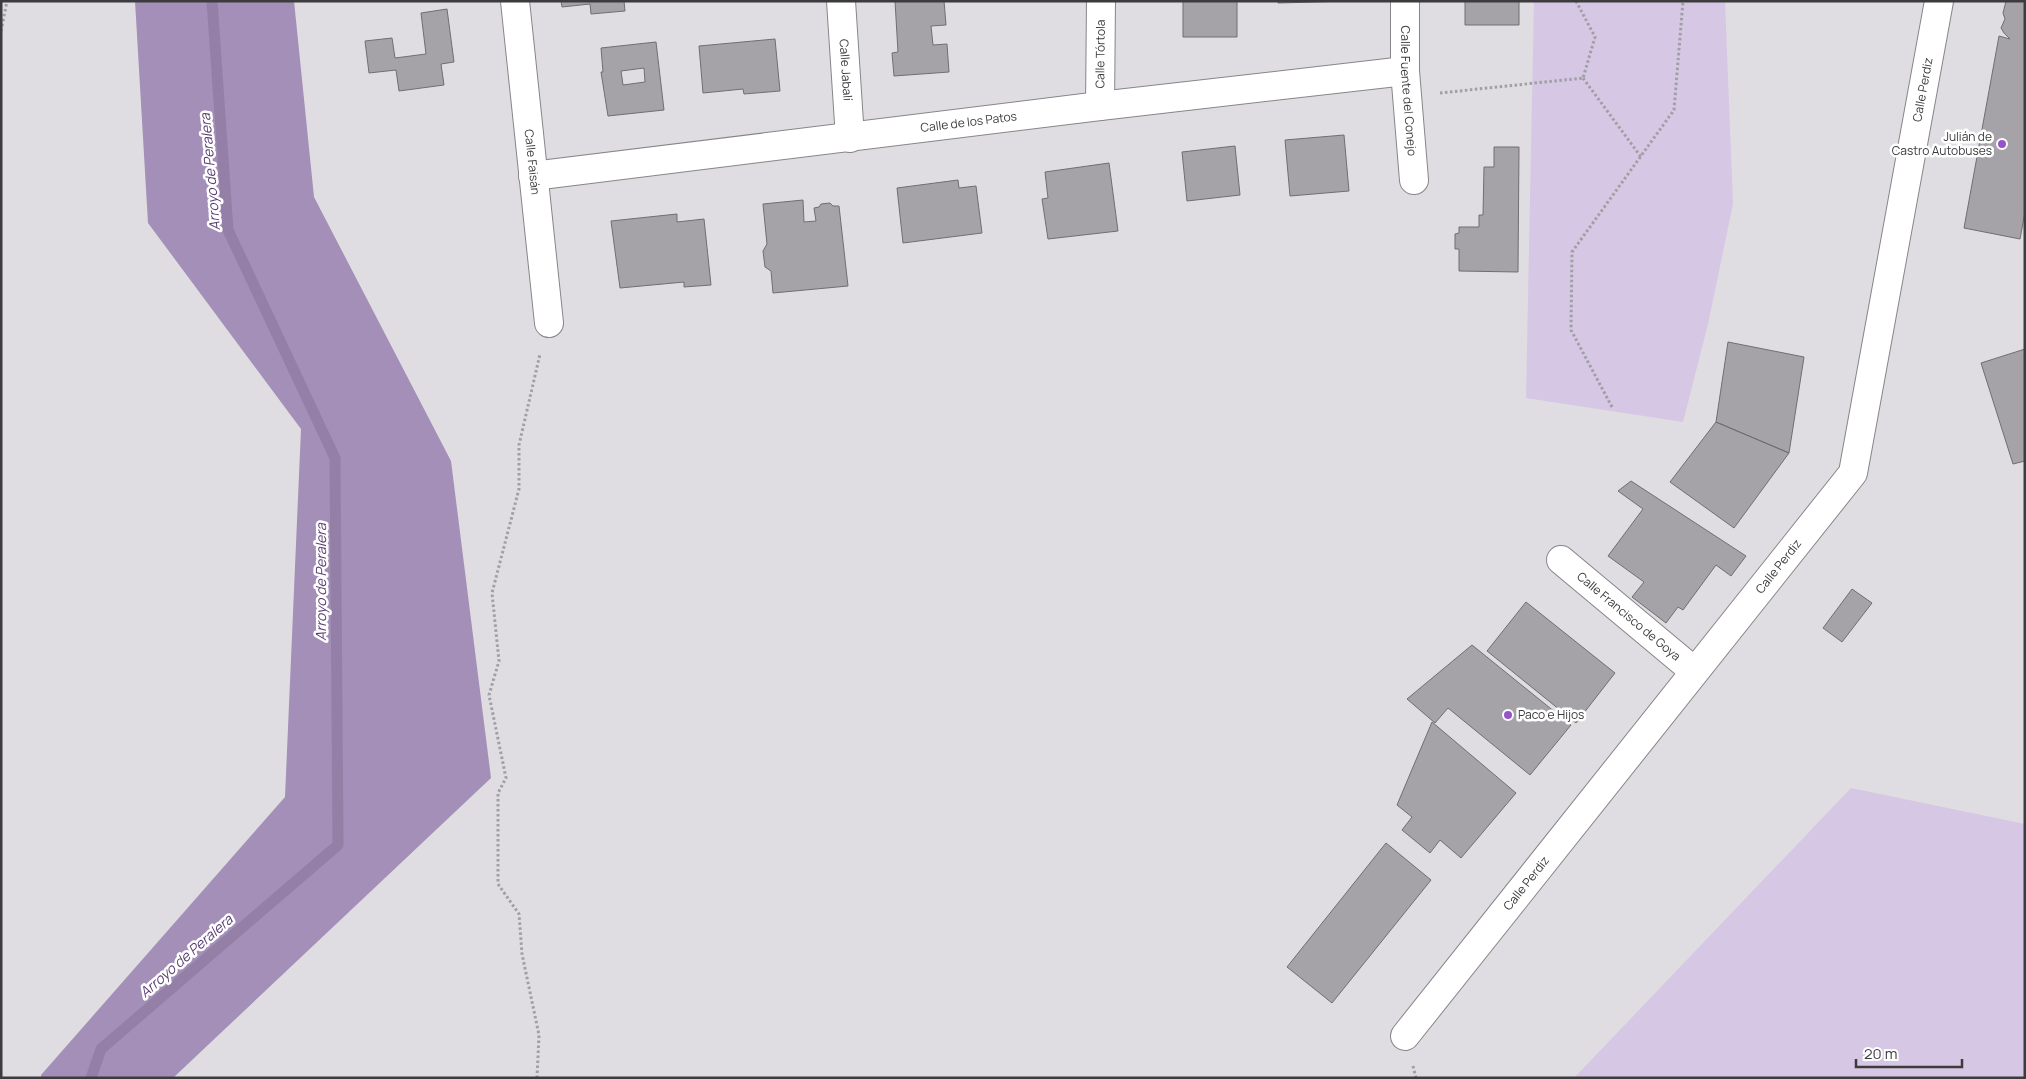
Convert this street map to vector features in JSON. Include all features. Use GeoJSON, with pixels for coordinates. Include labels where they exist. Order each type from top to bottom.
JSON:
{"type":"FeatureCollection","features":[{"type":"Feature","properties":{"kind":"street","name":"Calle Faisán"},"geometry":{"type":"LineString","coordinates":[[515,1],[549,323]]}},
{"type":"Feature","properties":{"kind":"street","name":"Calle Jabalí"},"geometry":{"type":"LineString","coordinates":[[841,1],[850,138]]}},
{"type":"Feature","properties":{"kind":"street","name":"Calle Tórtola"},"geometry":{"type":"LineString","coordinates":[[1100,106],[1102,1]]}},
{"type":"Feature","properties":{"kind":"street","name":"Calle Fuente del Conejo"},"geometry":{"type":"LineString","coordinates":[[1406,1],[1406,84],[1414,180]]}},
{"type":"Feature","properties":{"kind":"street","name":"Calle Perdiz"},"geometry":{"type":"LineString","coordinates":[[1405,1036],[1853,473],[1939,1]]}},
{"type":"Feature","properties":{"kind":"street","name":"Calle de los Patos"},"geometry":{"type":"LineString","coordinates":[[534,176],[1100,106],[1406,84]]}},
{"type":"Feature","properties":{"kind":"street","name":"Calle Francisco de Goya"},"geometry":{"type":"LineString","coordinates":[[1561,560],[1694,672]]}},
{"type":"Feature","properties":{"kind":"path"},"geometry":{"type":"LineString","coordinates":[[1,31],[7,1]]}},
{"type":"Feature","properties":{"kind":"path"},"geometry":{"type":"LineString","coordinates":[[1576,1],[1594,37],[1583,78]]}},
{"type":"Feature","properties":{"kind":"path"},"geometry":{"type":"LineString","coordinates":[[1612,407],[1571,330],[1572,252],[1674,110],[1683,1]]}},
{"type":"Feature","properties":{"kind":"path"},"geometry":{"type":"LineString","coordinates":[[1406,84],[1583,78]]}},
{"type":"Feature","properties":{"kind":"path"},"geometry":{"type":"LineString","coordinates":[[1583,78],[1641,156]]}},
{"type":"Feature","properties":{"kind":"path"},"geometry":{"type":"LineString","coordinates":[[537,1078],[539,1035],[522,954],[519,914],[498,884],[498,793],[506,778],[489,694],[499,661],[492,593],[519,489],[519,445],[549,323]]}},
{"type":"Feature","properties":{"kind":"shaded area"},"geometry":{"type":"Polygon","coordinates":[[[135,1],[294,1],[314,197],[451,461],[491,778],[173,1078],[41,1078],[41,1075],[285,797],[301,429],[148,223],[135,1]]]}},
{"type":"Feature","properties":{"kind":"shaded area"},"geometry":{"type":"Polygon","coordinates":[[[1534,1],[1725,1],[1733,204],[1708,324],[1683,422],[1526,398],[1534,1]]]}},
{"type":"Feature","properties":{"kind":"shaded area"},"geometry":{"type":"Polygon","coordinates":[[[1851,788],[2025,824],[2025,1078],[1574,1078],[1851,788]]]}},
{"type":"Feature","properties":{"kind":"building"},"geometry":{"type":"Polygon","coordinates":[[[561,1],[624,1],[625,11],[591,14],[590,4],[562,7],[561,1]]]}},
{"type":"Feature","properties":{"kind":"building"},"geometry":{"type":"Polygon","coordinates":[[[895,1],[944,1],[946,25],[931,26],[933,45],[947,44],[949,72],[894,76],[892,53],[898,52],[895,1]]]}},
{"type":"Feature","properties":{"kind":"building"},"geometry":{"type":"Polygon","coordinates":[[[1183,1],[1237,1],[1237,37],[1183,37],[1183,1]]]}},
{"type":"Feature","properties":{"kind":"building"},"geometry":{"type":"Polygon","coordinates":[[[1278,1],[1349,1],[1278,3],[1278,1]]]}},
{"type":"Feature","properties":{"kind":"building"},"geometry":{"type":"Polygon","coordinates":[[[1465,1],[1519,1],[1519,25],[1465,25],[1465,1]]]}},
{"type":"Feature","properties":{"kind":"building","name":"Julián de Castro Autobuses"},"geometry":{"type":"Polygon","coordinates":[[[2006,1],[2025,1],[2025,212],[2020,239],[1964,228],[1999,36],[2010,39],[2001,28],[2005,19],[2003,13],[2006,1]]]}},
{"type":"Feature","properties":{"kind":"building"},"geometry":{"type":"Polygon","coordinates":[[[447,9],[454,62],[441,64],[444,85],[399,91],[396,70],[369,73],[365,41],[392,38],[395,58],[426,54],[421,13],[447,9]]]}},
{"type":"Feature","properties":{"kind":"building"},"geometry":{"type":"Polygon","coordinates":[[[775,39],[780,91],[744,94],[743,89],[703,93],[699,46],[775,39]]]}},
{"type":"Feature","properties":{"kind":"building"},"geometry":{"type":"Polygon","coordinates":[[[656,42],[664,110],[608,116],[601,72],[603,72],[601,48],[656,42]],[[644,68],[621,71],[623,85],[645,82],[644,68]]]}},
{"type":"Feature","properties":{"kind":"building"},"geometry":{"type":"Polygon","coordinates":[[[1344,135],[1349,191],[1290,196],[1285,140],[1344,135]]]}},
{"type":"Feature","properties":{"kind":"building"},"geometry":{"type":"Polygon","coordinates":[[[1235,146],[1240,195],[1187,201],[1182,152],[1235,146]]]}},
{"type":"Feature","properties":{"kind":"building"},"geometry":{"type":"Polygon","coordinates":[[[1494,147],[1519,147],[1518,272],[1459,271],[1459,249],[1455,249],[1455,234],[1459,233],[1459,227],[1479,227],[1479,215],[1483,215],[1484,167],[1494,167],[1494,147]]]}},
{"type":"Feature","properties":{"kind":"building"},"geometry":{"type":"Polygon","coordinates":[[[1109,163],[1118,231],[1048,239],[1042,199],[1048,198],[1045,172],[1109,163]]]}},
{"type":"Feature","properties":{"kind":"building"},"geometry":{"type":"Polygon","coordinates":[[[958,180],[959,188],[976,186],[982,233],[903,243],[897,188],[958,180]]]}},
{"type":"Feature","properties":{"kind":"building"},"geometry":{"type":"Polygon","coordinates":[[[803,200],[804,222],[816,221],[814,208],[819,207],[821,204],[830,203],[833,206],[839,206],[848,286],[773,293],[771,271],[765,267],[763,251],[767,244],[763,204],[803,200]]]}},
{"type":"Feature","properties":{"kind":"building"},"geometry":{"type":"Polygon","coordinates":[[[677,214],[677,222],[704,219],[711,285],[684,287],[684,282],[620,288],[611,221],[677,214]]]}},
{"type":"Feature","properties":{"kind":"building"},"geometry":{"type":"Polygon","coordinates":[[[1728,342],[1804,357],[1789,453],[1716,422],[1728,342]]]}},
{"type":"Feature","properties":{"kind":"building"},"geometry":{"type":"Polygon","coordinates":[[[2025,349],[2025,461],[2013,464],[1981,363],[2025,349]]]}},
{"type":"Feature","properties":{"kind":"building"},"geometry":{"type":"Polygon","coordinates":[[[1716,422],[1789,453],[1734,528],[1670,482],[1716,422]]]}},
{"type":"Feature","properties":{"kind":"building"},"geometry":{"type":"Polygon","coordinates":[[[1631,481],[1746,556],[1731,576],[1716,565],[1683,610],[1678,607],[1666,623],[1632,597],[1644,582],[1608,556],[1643,509],[1618,491],[1631,481]]]}},
{"type":"Feature","properties":{"kind":"building"},"geometry":{"type":"Polygon","coordinates":[[[1852,589],[1872,603],[1842,642],[1823,628],[1852,589]]]}},
{"type":"Feature","properties":{"kind":"building"},"geometry":{"type":"Polygon","coordinates":[[[1526,602],[1615,673],[1576,723],[1487,651],[1526,602]]]}},
{"type":"Feature","properties":{"kind":"building","name":"Paco e Hijos"},"geometry":{"type":"Polygon","coordinates":[[[1472,645],[1571,725],[1530,775],[1448,708],[1435,723],[1407,699],[1472,645]]]}},
{"type":"Feature","properties":{"kind":"building"},"geometry":{"type":"Polygon","coordinates":[[[1432,722],[1516,793],[1461,858],[1440,840],[1430,853],[1402,830],[1412,817],[1397,805],[1432,722]]]}},
{"type":"Feature","properties":{"kind":"building"},"geometry":{"type":"Polygon","coordinates":[[[1386,843],[1431,880],[1332,1003],[1287,967],[1386,843]]]}},
{"type":"Feature","properties":{"kind":"waterway","name":"Arroyo de Peralera"},"geometry":{"type":"LineString","coordinates":[[91,1078],[101,1049],[338,845],[335,458],[228,230],[212,1]]}},
{"type":"Feature","properties":{"kind":"place","name":"Julián de Castro Autobuses"},"geometry":{"type":"Point","coordinates":[2002,144]}},
{"type":"Feature","properties":{"kind":"place","name":"Paco e Hijos"},"geometry":{"type":"Point","coordinates":[1508,715]}}]}
